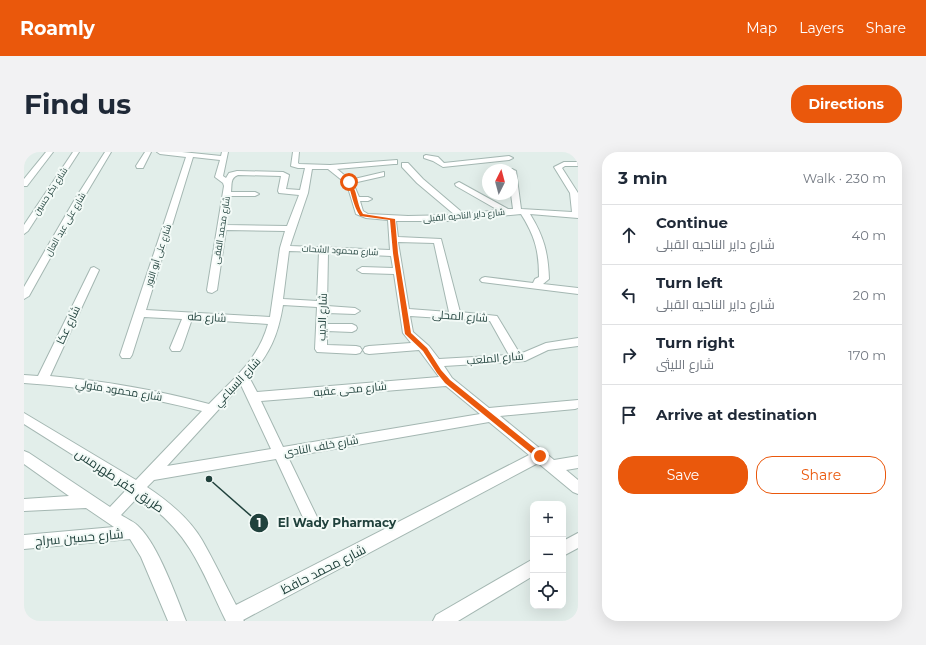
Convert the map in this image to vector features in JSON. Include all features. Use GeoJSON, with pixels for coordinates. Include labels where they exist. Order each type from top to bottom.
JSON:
{"type":"FeatureCollection","features":[{"type":"Feature","properties":{"kind":"street"},"geometry":{"type":"LineString","coordinates":[[24,184],[50,152]]}},
{"type":"Feature","properties":{"kind":"street","name":"شارع بكر حسين"},"geometry":{"type":"LineString","coordinates":[[24,231],[76,152]]}},
{"type":"Feature","properties":{"kind":"street","name":"شارع على عبد العال"},"geometry":{"type":"LineString","coordinates":[[24,296],[108,152]]}},
{"type":"Feature","properties":{"kind":"street"},"geometry":{"type":"LineString","coordinates":[[140,166],[148,152]]}},
{"type":"Feature","properties":{"kind":"street"},"geometry":{"type":"LineString","coordinates":[[160,152],[224,155]]}},
{"type":"Feature","properties":{"kind":"street"},"geometry":{"type":"LineString","coordinates":[[296,152],[295,165],[330,167],[394,162]]}},
{"type":"Feature","properties":{"kind":"street"},"geometry":{"type":"LineString","coordinates":[[504,152],[509,158],[510,164]]}},
{"type":"Feature","properties":{"kind":"street"},"geometry":{"type":"LineString","coordinates":[[572,152],[578,155]]}},
{"type":"Feature","properties":{"kind":"street","name":"شارع على أبو النور"},"geometry":{"type":"LineString","coordinates":[[126,355],[187,154]]}},
{"type":"Feature","properties":{"kind":"street","name":"شارع محمد الفقى"},"geometry":{"type":"LineString","coordinates":[[212,290],[228,184],[219,177],[224,155]]}},
{"type":"Feature","properties":{"kind":"street"},"geometry":{"type":"LineString","coordinates":[[426,156],[429,159],[437,160],[443,165],[509,158]]}},
{"type":"Feature","properties":{"kind":"street"},"geometry":{"type":"LineString","coordinates":[[578,164],[564,164],[558,167],[571,188],[575,200],[575,211],[578,216]]}},
{"type":"Feature","properties":{"kind":"street"},"geometry":{"type":"LineString","coordinates":[[405,165],[420,181],[463,216]]}},
{"type":"Feature","properties":{"kind":"street","name":"شارع السباعي"},"geometry":{"type":"LineString","coordinates":[[111,516],[258,360],[267,348],[275,321],[285,248],[290,229],[304,193],[309,166]]}},
{"type":"Feature","properties":{"kind":"street","name":"شارع داير الناحيه القبلى"},"geometry":{"type":"LineString","coordinates":[[330,167],[341,174],[350,184],[358,209],[362,215],[392,219],[427,219],[506,212],[578,216]]}},
{"type":"Feature","properties":{"kind":"street"},"geometry":{"type":"LineString","coordinates":[[227,182],[232,175],[237,173],[283,174],[282,191],[304,193]]}},
{"type":"Feature","properties":{"kind":"street"},"geometry":{"type":"LineString","coordinates":[[350,184],[381,174]]}},
{"type":"Feature","properties":{"kind":"street"},"geometry":{"type":"LineString","coordinates":[[350,184],[374,183]]}},
{"type":"Feature","properties":{"kind":"street"},"geometry":{"type":"LineString","coordinates":[[459,184],[506,212]]}},
{"type":"Feature","properties":{"kind":"street"},"geometry":{"type":"LineString","coordinates":[[227,194],[255,194]]}},
{"type":"Feature","properties":{"kind":"street"},"geometry":{"type":"LineString","coordinates":[[424,198],[438,196]]}},
{"type":"Feature","properties":{"kind":"street"},"geometry":{"type":"LineString","coordinates":[[356,199],[368,199]]}},
{"type":"Feature","properties":{"kind":"street"},"geometry":{"type":"LineString","coordinates":[[516,200],[520,212],[540,238],[543,247],[544,279],[538,281],[538,286]]}},
{"type":"Feature","properties":{"kind":"street"},"geometry":{"type":"LineString","coordinates":[[392,219],[398,271],[396,291],[404,312],[408,334],[422,346],[448,381],[578,488]]}},
{"type":"Feature","properties":{"kind":"street"},"geometry":{"type":"LineString","coordinates":[[222,227],[290,229]]}},
{"type":"Feature","properties":{"kind":"street"},"geometry":{"type":"LineString","coordinates":[[394,238],[438,241],[451,315],[449,326]]}},
{"type":"Feature","properties":{"kind":"street","name":"شارع محمود الشحات"},"geometry":{"type":"LineString","coordinates":[[285,248],[396,253]]}},
{"type":"Feature","properties":{"kind":"street","name":"شارع الديب"},"geometry":{"type":"LineString","coordinates":[[324,250],[321,349],[356,350]]}},
{"type":"Feature","properties":{"kind":"street","name":"شارع عكا"},"geometry":{"type":"LineString","coordinates":[[42,380],[94,270]]}},
{"type":"Feature","properties":{"kind":"street"},"geometry":{"type":"LineString","coordinates":[[362,270],[398,271]]}},
{"type":"Feature","properties":{"kind":"street"},"geometry":{"type":"LineString","coordinates":[[485,280],[578,291]]}},
{"type":"Feature","properties":{"kind":"street"},"geometry":{"type":"LineString","coordinates":[[277,302],[356,311]]}},
{"type":"Feature","properties":{"kind":"street","name":"شارع المحلى"},"geometry":{"type":"LineString","coordinates":[[404,312],[493,318],[517,358]]}},
{"type":"Feature","properties":{"kind":"street","name":"شارع طه"},"geometry":{"type":"LineString","coordinates":[[139,313],[275,321]]}},
{"type":"Feature","properties":{"kind":"street"},"geometry":{"type":"LineString","coordinates":[[176,348],[188,316]]}},
{"type":"Feature","properties":{"kind":"street"},"geometry":{"type":"LineString","coordinates":[[321,327],[352,328]]}},
{"type":"Feature","properties":{"kind":"street","name":"شارع الملعب"},"geometry":{"type":"LineString","coordinates":[[434,363],[525,357],[546,347],[578,342]]}},
{"type":"Feature","properties":{"kind":"street"},"geometry":{"type":"LineString","coordinates":[[369,350],[422,346]]}},
{"type":"Feature","properties":{"kind":"street"},"geometry":{"type":"LineString","coordinates":[[243,376],[311,519]]}},
{"type":"Feature","properties":{"kind":"street","name":"شارع محمود متولي"},"geometry":{"type":"LineString","coordinates":[[24,379],[129,390],[172,398],[212,409]]}},
{"type":"Feature","properties":{"kind":"street","name":"شارع محى عقبه"},"geometry":{"type":"LineString","coordinates":[[253,397],[448,381]]}},
{"type":"Feature","properties":{"kind":"street","name":"شارع خلف النادى"},"geometry":{"type":"LineString","coordinates":[[149,475],[489,415],[575,404]]}},
{"type":"Feature","properties":{"kind":"street","name":"طريق كفر طهرمس"},"geometry":{"type":"LineString","coordinates":[[24,418],[137,488],[159,503],[179,522],[196,544],[234,618]]}},
{"type":"Feature","properties":{"kind":"street","name":"شارع محمد حافظ"},"geometry":{"type":"LineString","coordinates":[[234,618],[540,456]]}},
{"type":"Feature","properties":{"kind":"street"},"geometry":{"type":"LineString","coordinates":[[24,457],[134,532],[150,559],[165,590],[177,621]]}},
{"type":"Feature","properties":{"kind":"street"},"geometry":{"type":"LineString","coordinates":[[552,466],[578,462]]}},
{"type":"Feature","properties":{"kind":"street"},"geometry":{"type":"LineString","coordinates":[[24,506],[90,501]]}},
{"type":"Feature","properties":{"kind":"street","name":"شارع حسين سراج"},"geometry":{"type":"LineString","coordinates":[[24,542],[32,540],[134,532]]}},
{"type":"Feature","properties":{"kind":"street"},"geometry":{"type":"LineString","coordinates":[[566,547],[578,540]]}},
{"type":"Feature","properties":{"kind":"street"},"geometry":{"type":"LineString","coordinates":[[442,621],[530,569]]}},
{"type":"Feature","properties":{"kind":"place","name":"El Wady Pharmacy"},"geometry":{"type":"Point","coordinates":[209,479]}},
{"type":"Feature","properties":{"kind":"route"},"geometry":{"type":"LineString","coordinates":[[349,182],[354,192],[359,212],[362,215],[392,219],[408,334],[425,349],[439,372],[448,381],[540,456]]}}]}
